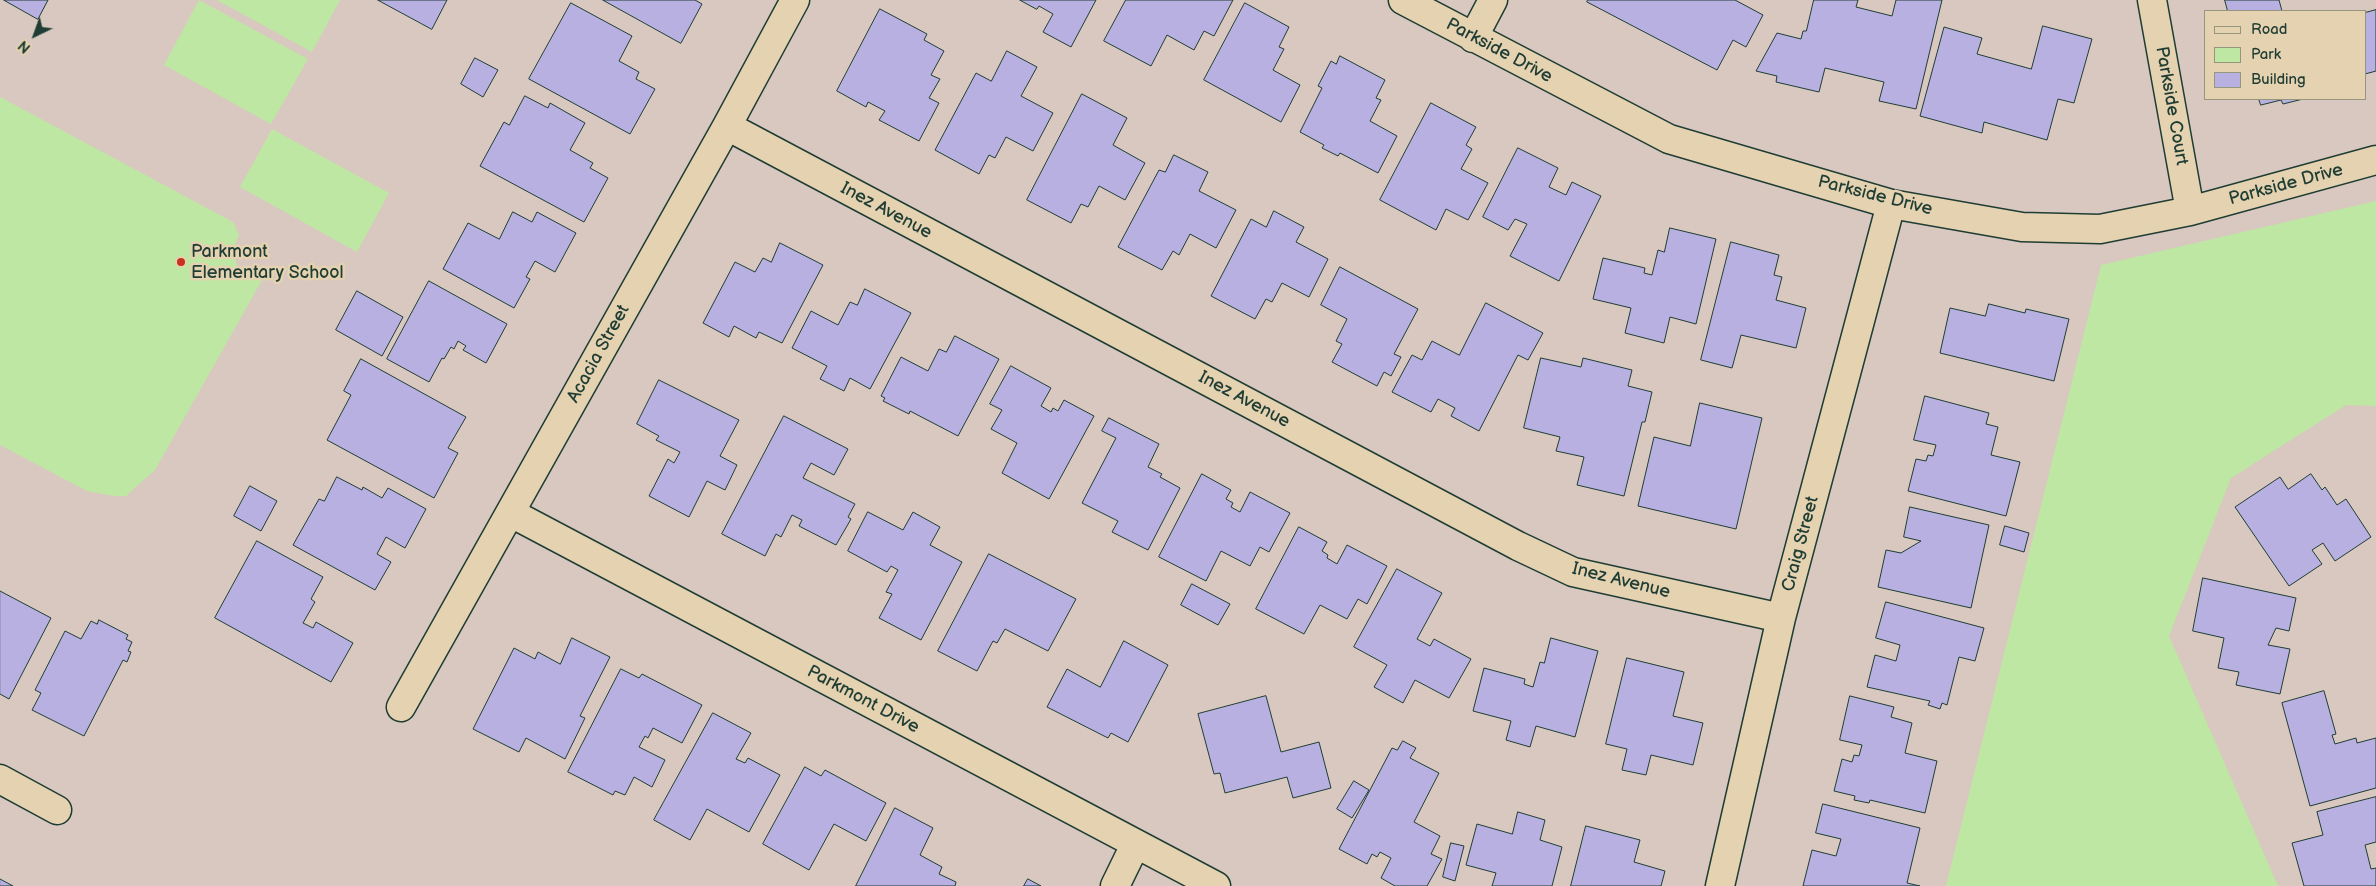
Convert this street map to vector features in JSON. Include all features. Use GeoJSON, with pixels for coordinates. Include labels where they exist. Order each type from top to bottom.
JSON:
{"type":"FeatureCollection","features":[{"type":"Feature","properties":{"kind":"street","name":"Acacia Street"},"geometry":{"type":"LineString","coordinates":[[401,707],[727,126],[795,0]]}},
{"type":"Feature","properties":{"kind":"street","name":"Parkside Drive"},"geometry":{"type":"LineString","coordinates":[[1403,0],[1669,139],[1891,204],[2022,227],[2100,229],[2190,211],[2376,160]]}},
{"type":"Feature","properties":{"kind":"street"},"geometry":{"type":"LineString","coordinates":[[1473,38],[1493,0]]}},
{"type":"Feature","properties":{"kind":"street","name":"Parkside Court"},"geometry":{"type":"LineString","coordinates":[[2152,0],[2190,211]]}},
{"type":"Feature","properties":{"kind":"street","name":"Inez Avenue"},"geometry":{"type":"LineString","coordinates":[[727,126],[1573,572],[1782,618]]}},
{"type":"Feature","properties":{"kind":"street","name":"Craig Street"},"geometry":{"type":"LineString","coordinates":[[1720,886],[1782,618],[1891,204]]}},
{"type":"Feature","properties":{"kind":"street","name":"Parkmont Drive"},"geometry":{"type":"LineString","coordinates":[[510,513],[1216,886]]}},
{"type":"Feature","properties":{"kind":"street"},"geometry":{"type":"LineString","coordinates":[[0,779],[57,810]]}},
{"type":"Feature","properties":{"kind":"street"},"geometry":{"type":"LineString","coordinates":[[1115,886],[1136,845]]}},
{"type":"Feature","properties":{"kind":"green space"},"geometry":{"type":"Polygon","coordinates":[[[199,0],[308,59],[271,124],[164,65],[199,0]]]}},
{"type":"Feature","properties":{"kind":"green space"},"geometry":{"type":"Polygon","coordinates":[[[217,0],[340,0],[312,52],[217,0]]]}},
{"type":"Feature","properties":{"kind":"green space"},"geometry":{"type":"Polygon","coordinates":[[[0,97],[233,222],[239,235],[235,249],[235,259],[239,269],[245,274],[262,280],[155,470],[126,496],[114,496],[87,491],[0,445],[0,97]]]}},
{"type":"Feature","properties":{"kind":"green space"},"geometry":{"type":"Polygon","coordinates":[[[272,129],[389,193],[357,252],[240,187],[272,129]]]}},
{"type":"Feature","properties":{"kind":"green space"},"geometry":{"type":"Polygon","coordinates":[[[2376,201],[2376,406],[2346,405],[2231,478],[2169,636],[2278,886],[1946,886],[2101,265],[2376,201]]]}},
{"type":"Feature","properties":{"kind":"building"},"geometry":{"type":"Polygon","coordinates":[[[4,0],[48,0],[38,19],[4,0]]]}},
{"type":"Feature","properties":{"kind":"building"},"geometry":{"type":"Polygon","coordinates":[[[378,0],[447,0],[432,29],[378,0]]]}},
{"type":"Feature","properties":{"kind":"building"},"geometry":{"type":"Polygon","coordinates":[[[603,0],[695,0],[702,4],[681,43],[603,0]]]}},
{"type":"Feature","properties":{"kind":"building"},"geometry":{"type":"Polygon","coordinates":[[[1020,0],[1096,0],[1071,47],[1043,32],[1053,14],[1039,6],[1037,9],[1020,0]]]}},
{"type":"Feature","properties":{"kind":"building"},"geometry":{"type":"Polygon","coordinates":[[[1126,0],[1233,0],[1214,36],[1204,31],[1194,50],[1167,35],[1151,66],[1104,41],[1126,0]]]}},
{"type":"Feature","properties":{"kind":"building"},"geometry":{"type":"Polygon","coordinates":[[[1588,0],[1735,0],[1763,15],[1746,47],[1733,40],[1717,70],[1587,2],[1588,0]]]}},
{"type":"Feature","properties":{"kind":"building"},"geometry":{"type":"Polygon","coordinates":[[[1814,0],[1858,0],[1856,7],[1892,16],[1896,0],[1942,0],[1916,109],[1879,101],[1884,82],[1825,68],[1819,92],[1776,82],[1777,76],[1756,71],[1777,33],[1801,39],[1803,31],[1806,31],[1814,0]]]}},
{"type":"Feature","properties":{"kind":"building"},"geometry":{"type":"Polygon","coordinates":[[[2225,0],[2279,0],[2282,10],[2228,10],[2225,0]]]}},
{"type":"Feature","properties":{"kind":"building"},"geometry":{"type":"Polygon","coordinates":[[[571,3],[632,36],[619,61],[639,72],[636,79],[655,89],[630,134],[529,79],[571,3]]]}},
{"type":"Feature","properties":{"kind":"building"},"geometry":{"type":"Polygon","coordinates":[[[1245,3],[1289,27],[1279,47],[1284,49],[1273,70],[1300,85],[1281,122],[1204,80],[1245,3]]]}},
{"type":"Feature","properties":{"kind":"building"},"geometry":{"type":"Polygon","coordinates":[[[880,9],[927,34],[924,40],[944,51],[931,75],[940,79],[929,98],[939,103],[919,141],[879,120],[885,111],[868,102],[866,107],[837,91],[880,9]]]}},
{"type":"Feature","properties":{"kind":"building"},"geometry":{"type":"Polygon","coordinates":[[[2376,10],[2376,71],[2366,74],[2366,13],[2376,10]]]}},
{"type":"Feature","properties":{"kind":"building"},"geometry":{"type":"Polygon","coordinates":[[[2043,26],[2092,39],[2074,103],[2058,99],[2047,140],[1984,122],[1982,133],[1920,116],[1944,27],[1982,38],[1977,54],[2031,69],[2043,26]]]}},
{"type":"Feature","properties":{"kind":"building"},"geometry":{"type":"Polygon","coordinates":[[[1007,51],[1037,67],[1021,96],[1053,113],[1033,151],[1006,137],[995,158],[989,155],[979,174],[935,150],[976,73],[991,81],[1007,51]]]}},
{"type":"Feature","properties":{"kind":"building"},"geometry":{"type":"Polygon","coordinates":[[[1340,56],[1385,80],[1376,98],[1381,100],[1370,121],[1397,136],[1378,173],[1340,153],[1338,156],[1322,148],[1324,145],[1300,132],[1322,88],[1318,86],[1331,61],[1336,64],[1340,56]]]}},
{"type":"Feature","properties":{"kind":"building"},"geometry":{"type":"Polygon","coordinates":[[[475,58],[498,70],[483,97],[461,84],[475,58]]]}},
{"type":"Feature","properties":{"kind":"building"},"geometry":{"type":"Polygon","coordinates":[[[1082,94],[1127,118],[1113,145],[1145,163],[1125,200],[1099,186],[1088,207],[1081,204],[1071,223],[1027,200],[1082,94]]]}},
{"type":"Feature","properties":{"kind":"building"},"geometry":{"type":"Polygon","coordinates":[[[525,96],[548,108],[550,103],[585,123],[570,150],[593,163],[590,168],[608,178],[584,222],[480,166],[504,122],[509,125],[525,96]]]}},
{"type":"Feature","properties":{"kind":"building"},"geometry":{"type":"Polygon","coordinates":[[[2259,100],[2281,100],[2261,105],[2259,100]]]}},
{"type":"Feature","properties":{"kind":"building"},"geometry":{"type":"Polygon","coordinates":[[[2281,100],[2299,100],[2283,104],[2281,100]]]}},
{"type":"Feature","properties":{"kind":"building"},"geometry":{"type":"Polygon","coordinates":[[[1431,103],[1476,127],[1466,145],[1472,149],[1461,169],[1488,183],[1468,220],[1446,209],[1436,230],[1380,200],[1431,103]]]}},
{"type":"Feature","properties":{"kind":"building"},"geometry":{"type":"Polygon","coordinates":[[[1518,148],[1558,168],[1549,187],[1566,195],[1572,182],[1601,196],[1559,281],[1510,256],[1527,224],[1515,219],[1508,230],[1483,217],[1518,148]]]}},
{"type":"Feature","properties":{"kind":"building"},"geometry":{"type":"Polygon","coordinates":[[[1174,155],[1208,172],[1199,191],[1236,210],[1216,248],[1190,234],[1179,255],[1173,251],[1162,270],[1118,247],[1159,170],[1165,172],[1174,155]]]}},
{"type":"Feature","properties":{"kind":"building"},"geometry":{"type":"Polygon","coordinates":[[[1274,211],[1304,227],[1296,242],[1328,259],[1309,297],[1282,283],[1272,302],[1266,299],[1255,319],[1211,296],[1251,219],[1266,227],[1274,211]]]}},
{"type":"Feature","properties":{"kind":"building"},"geometry":{"type":"Polygon","coordinates":[[[513,212],[532,222],[537,212],[576,233],[555,272],[535,261],[526,277],[530,279],[514,308],[443,269],[468,223],[499,239],[513,212]]]}},
{"type":"Feature","properties":{"kind":"building"},"geometry":{"type":"Polygon","coordinates":[[[1670,228],[1716,239],[1696,324],[1670,317],[1664,343],[1625,333],[1631,308],[1593,299],[1603,258],[1645,268],[1644,273],[1652,275],[1658,250],[1664,252],[1670,228]]]}},
{"type":"Feature","properties":{"kind":"building"},"geometry":{"type":"Polygon","coordinates":[[[1731,242],[1779,255],[1774,275],[1782,277],[1776,300],[1806,308],[1796,348],[1741,335],[1732,368],[1701,360],[1731,242]]]}},
{"type":"Feature","properties":{"kind":"building"},"geometry":{"type":"Polygon","coordinates":[[[780,243],[823,265],[782,343],[759,332],[756,338],[734,326],[729,337],[703,323],[735,262],[755,272],[763,258],[771,262],[780,243]]]}},
{"type":"Feature","properties":{"kind":"building"},"geometry":{"type":"Polygon","coordinates":[[[1340,267],[1418,309],[1394,354],[1401,357],[1391,376],[1384,372],[1377,386],[1332,362],[1342,344],[1336,341],[1347,319],[1321,305],[1340,267]]]}},
{"type":"Feature","properties":{"kind":"building"},"geometry":{"type":"Polygon","coordinates":[[[429,281],[507,324],[486,363],[463,350],[466,346],[458,341],[454,349],[451,347],[444,359],[442,358],[429,382],[387,359],[429,281]]]}},
{"type":"Feature","properties":{"kind":"building"},"geometry":{"type":"Polygon","coordinates":[[[865,289],[911,313],[870,389],[850,378],[844,391],[820,379],[827,366],[792,348],[811,311],[838,325],[850,302],[857,305],[865,289]]]}},
{"type":"Feature","properties":{"kind":"building"},"geometry":{"type":"Polygon","coordinates":[[[357,291],[403,317],[382,356],[336,330],[357,291]]]}},
{"type":"Feature","properties":{"kind":"building"},"geometry":{"type":"Polygon","coordinates":[[[1486,303],[1543,333],[1528,360],[1518,355],[1479,431],[1451,416],[1455,408],[1438,399],[1431,412],[1392,392],[1412,355],[1422,360],[1432,341],[1459,355],[1486,303]]]}},
{"type":"Feature","properties":{"kind":"building"},"geometry":{"type":"Polygon","coordinates":[[[1989,304],[2025,313],[2026,309],[2069,319],[2054,381],[1940,353],[1950,308],[1985,316],[1989,304]]]}},
{"type":"Feature","properties":{"kind":"building"},"geometry":{"type":"Polygon","coordinates":[[[955,336],[999,359],[958,436],[910,411],[909,414],[883,401],[885,398],[881,396],[901,357],[928,371],[939,349],[946,352],[955,336]]]}},
{"type":"Feature","properties":{"kind":"building"},"geometry":{"type":"Polygon","coordinates":[[[1541,358],[1581,367],[1583,358],[1632,370],[1628,386],[1652,392],[1645,422],[1642,422],[1624,496],[1577,485],[1584,457],[1556,451],[1560,437],[1524,428],[1541,358]]]}},
{"type":"Feature","properties":{"kind":"building"},"geometry":{"type":"Polygon","coordinates":[[[361,359],[466,417],[448,448],[458,453],[434,498],[327,440],[351,395],[344,391],[361,359]]]}},
{"type":"Feature","properties":{"kind":"building"},"geometry":{"type":"Polygon","coordinates":[[[1011,366],[1051,388],[1041,406],[1051,412],[1053,408],[1058,411],[1064,400],[1094,416],[1049,499],[1002,473],[1017,443],[991,429],[1002,410],[990,404],[1011,366]]]}},
{"type":"Feature","properties":{"kind":"building"},"geometry":{"type":"Polygon","coordinates":[[[659,380],[739,420],[720,456],[737,465],[725,490],[707,481],[689,517],[649,496],[668,459],[674,463],[680,452],[656,440],[659,436],[637,424],[659,380]]]}},
{"type":"Feature","properties":{"kind":"building"},"geometry":{"type":"Polygon","coordinates":[[[1925,396],[1989,413],[1986,424],[1998,427],[1991,455],[2020,462],[2006,516],[1908,491],[1916,459],[1926,461],[1928,455],[1933,456],[1936,445],[1914,440],[1925,396]]]}},
{"type":"Feature","properties":{"kind":"building"},"geometry":{"type":"Polygon","coordinates":[[[1700,403],[1762,418],[1736,529],[1638,506],[1654,437],[1690,446],[1700,403]]]}},
{"type":"Feature","properties":{"kind":"building"},"geometry":{"type":"Polygon","coordinates":[[[784,416],[848,449],[834,475],[811,463],[803,478],[855,504],[848,517],[851,519],[836,545],[799,526],[802,520],[792,515],[781,537],[776,534],[765,556],[722,534],[784,416]]]}},
{"type":"Feature","properties":{"kind":"building"},"geometry":{"type":"Polygon","coordinates":[[[1109,418],[1159,444],[1148,467],[1162,474],[1160,477],[1180,488],[1148,550],[1112,532],[1118,521],[1082,503],[1116,438],[1102,431],[1109,418]]]}},
{"type":"Feature","properties":{"kind":"building"},"geometry":{"type":"Polygon","coordinates":[[[1202,474],[1231,490],[1226,499],[1233,503],[1231,507],[1240,512],[1250,492],[1290,513],[1269,552],[1260,547],[1250,566],[1221,551],[1206,581],[1159,557],[1202,474]]]}},
{"type":"Feature","properties":{"kind":"building"},"geometry":{"type":"Polygon","coordinates":[[[2311,474],[2322,490],[2325,487],[2337,505],[2346,499],[2371,537],[2335,561],[2323,543],[2312,550],[2322,564],[2289,586],[2235,507],[2280,477],[2288,489],[2311,474]]]}},
{"type":"Feature","properties":{"kind":"building"},"geometry":{"type":"Polygon","coordinates":[[[337,477],[362,490],[363,487],[382,498],[388,488],[426,509],[405,548],[386,537],[377,554],[391,562],[375,590],[293,545],[319,499],[324,501],[337,477]]]}},
{"type":"Feature","properties":{"kind":"building"},"geometry":{"type":"Polygon","coordinates":[[[250,486],[277,501],[261,531],[234,516],[250,486]]]}},
{"type":"Feature","properties":{"kind":"building"},"geometry":{"type":"Polygon","coordinates":[[[1910,507],[1989,525],[1971,608],[1878,587],[1886,550],[1901,553],[1921,541],[1904,537],[1910,507]]]}},
{"type":"Feature","properties":{"kind":"building"},"geometry":{"type":"Polygon","coordinates":[[[868,512],[903,530],[913,512],[940,527],[930,545],[962,562],[921,640],[879,618],[892,594],[886,592],[898,570],[891,566],[887,572],[848,551],[868,512]]]}},
{"type":"Feature","properties":{"kind":"building"},"geometry":{"type":"Polygon","coordinates":[[[2005,526],[2029,533],[2024,552],[2000,545],[2005,526]]]}},
{"type":"Feature","properties":{"kind":"building"},"geometry":{"type":"Polygon","coordinates":[[[1299,527],[1327,542],[1322,551],[1328,555],[1327,558],[1337,564],[1347,545],[1387,566],[1367,604],[1358,599],[1347,619],[1320,605],[1304,634],[1256,609],[1299,527]]]}},
{"type":"Feature","properties":{"kind":"building"},"geometry":{"type":"Polygon","coordinates":[[[257,541],[323,577],[311,599],[315,602],[303,623],[313,628],[316,622],[353,643],[331,682],[215,618],[257,541]]]}},
{"type":"Feature","properties":{"kind":"building"},"geometry":{"type":"Polygon","coordinates":[[[989,554],[1076,599],[1048,651],[1005,629],[997,643],[993,641],[977,671],[938,651],[989,554]]]}},
{"type":"Feature","properties":{"kind":"building"},"geometry":{"type":"Polygon","coordinates":[[[1397,569],[1442,593],[1417,639],[1430,646],[1434,639],[1471,659],[1449,698],[1415,680],[1403,703],[1374,687],[1387,665],[1354,647],[1397,569]]]}},
{"type":"Feature","properties":{"kind":"building"},"geometry":{"type":"Polygon","coordinates":[[[2203,578],[2296,598],[2289,631],[2276,628],[2268,645],[2290,649],[2280,694],[2236,685],[2239,672],[2218,668],[2224,638],[2193,631],[2203,578]]]}},
{"type":"Feature","properties":{"kind":"building"},"geometry":{"type":"Polygon","coordinates":[[[1192,584],[1230,604],[1218,625],[1181,605],[1192,584]]]}},
{"type":"Feature","properties":{"kind":"building"},"geometry":{"type":"Polygon","coordinates":[[[0,591],[51,618],[9,699],[0,694],[0,591]]]}},
{"type":"Feature","properties":{"kind":"building"},"geometry":{"type":"Polygon","coordinates":[[[1886,602],[1984,628],[1975,661],[1959,657],[1947,705],[1942,703],[1940,709],[1928,705],[1930,701],[1867,687],[1875,655],[1896,661],[1900,645],[1876,638],[1886,602]]]}},
{"type":"Feature","properties":{"kind":"building"},"geometry":{"type":"Polygon","coordinates":[[[99,620],[128,635],[126,639],[132,642],[128,651],[131,652],[127,662],[123,660],[84,736],[32,710],[41,693],[35,690],[65,631],[81,639],[91,621],[97,624],[99,620]]]}},
{"type":"Feature","properties":{"kind":"building"},"geometry":{"type":"Polygon","coordinates":[[[572,638],[610,657],[580,716],[585,718],[565,759],[526,738],[519,752],[473,729],[514,648],[535,659],[538,652],[560,664],[572,638]]]}},
{"type":"Feature","properties":{"kind":"building"},"geometry":{"type":"Polygon","coordinates":[[[1551,638],[1598,651],[1575,737],[1536,726],[1530,747],[1506,740],[1511,721],[1473,711],[1484,668],[1525,679],[1524,684],[1533,687],[1540,662],[1544,663],[1551,638]]]}},
{"type":"Feature","properties":{"kind":"building"},"geometry":{"type":"Polygon","coordinates":[[[1124,641],[1168,665],[1128,742],[1111,733],[1108,738],[1047,707],[1067,669],[1100,687],[1124,641]]]}},
{"type":"Feature","properties":{"kind":"building"},"geometry":{"type":"Polygon","coordinates":[[[1627,658],[1684,672],[1673,716],[1703,723],[1693,765],[1651,755],[1646,775],[1622,770],[1627,749],[1606,744],[1627,658]]]}},
{"type":"Feature","properties":{"kind":"building"},"geometry":{"type":"Polygon","coordinates":[[[621,669],[639,678],[642,674],[702,705],[682,743],[653,728],[648,738],[645,736],[639,747],[665,760],[652,787],[634,777],[625,795],[615,791],[613,795],[568,772],[621,669]]]}},
{"type":"Feature","properties":{"kind":"building"},"geometry":{"type":"Polygon","coordinates":[[[2324,691],[2336,734],[2332,735],[2335,744],[2356,738],[2357,743],[2376,738],[2376,788],[2310,806],[2282,703],[2324,691]]]}},
{"type":"Feature","properties":{"kind":"building"},"geometry":{"type":"Polygon","coordinates":[[[1266,696],[1281,752],[1319,742],[1331,788],[1293,798],[1287,777],[1225,793],[1220,773],[1214,774],[1198,714],[1266,696]]]}},
{"type":"Feature","properties":{"kind":"building"},"geometry":{"type":"Polygon","coordinates":[[[1850,696],[1894,707],[1891,717],[1912,723],[1905,753],[1937,761],[1925,813],[1870,800],[1869,803],[1854,800],[1855,796],[1834,791],[1842,759],[1852,762],[1854,755],[1859,756],[1862,745],[1840,740],[1850,696]]]}},
{"type":"Feature","properties":{"kind":"building"},"geometry":{"type":"Polygon","coordinates":[[[713,713],[751,733],[736,759],[745,763],[748,758],[780,775],[749,832],[707,809],[690,840],[654,820],[713,713]]]}},
{"type":"Feature","properties":{"kind":"building"},"geometry":{"type":"Polygon","coordinates":[[[1403,741],[1416,748],[1410,758],[1439,773],[1414,822],[1440,836],[1431,854],[1442,859],[1427,886],[1395,886],[1381,878],[1391,858],[1380,852],[1377,857],[1372,854],[1367,864],[1339,849],[1392,748],[1397,750],[1403,741]]]}},
{"type":"Feature","properties":{"kind":"building"},"geometry":{"type":"Polygon","coordinates":[[[805,767],[821,776],[825,770],[886,803],[866,841],[834,824],[809,870],[763,844],[805,767]]]}},
{"type":"Feature","properties":{"kind":"building"},"geometry":{"type":"Polygon","coordinates":[[[1354,781],[1369,790],[1352,818],[1337,809],[1354,781]]]}},
{"type":"Feature","properties":{"kind":"building"},"geometry":{"type":"Polygon","coordinates":[[[2376,797],[2376,842],[2365,845],[2371,869],[2376,868],[2376,886],[2304,886],[2292,843],[2323,835],[2317,812],[2376,797]]]}},
{"type":"Feature","properties":{"kind":"building"},"geometry":{"type":"Polygon","coordinates":[[[1823,804],[1920,828],[1907,883],[1920,886],[1803,886],[1812,850],[1836,856],[1841,839],[1816,833],[1823,804]]]}},
{"type":"Feature","properties":{"kind":"building"},"geometry":{"type":"Polygon","coordinates":[[[895,808],[933,828],[920,855],[942,867],[939,874],[956,882],[955,886],[856,886],[895,808]]]}},
{"type":"Feature","properties":{"kind":"building"},"geometry":{"type":"Polygon","coordinates":[[[1518,812],[1545,820],[1540,840],[1562,847],[1552,886],[1492,886],[1496,873],[1466,865],[1477,824],[1512,834],[1518,812]]]}},
{"type":"Feature","properties":{"kind":"building"},"geometry":{"type":"Polygon","coordinates":[[[1586,826],[1640,840],[1634,862],[1665,871],[1661,886],[1571,886],[1586,826]]]}},
{"type":"Feature","properties":{"kind":"building"},"geometry":{"type":"Polygon","coordinates":[[[1451,843],[1464,846],[1455,881],[1443,877],[1451,843]]]}},
{"type":"Feature","properties":{"kind":"building"},"geometry":{"type":"Polygon","coordinates":[[[0,879],[13,886],[0,886],[0,879]]]}},
{"type":"Feature","properties":{"kind":"building"},"geometry":{"type":"Polygon","coordinates":[[[1028,879],[1041,886],[1024,886],[1028,879]]]}},
{"type":"Feature","properties":{"kind":"place","name":"Parkmont Elementary School"},"geometry":{"type":"Point","coordinates":[181,262]}}]}
